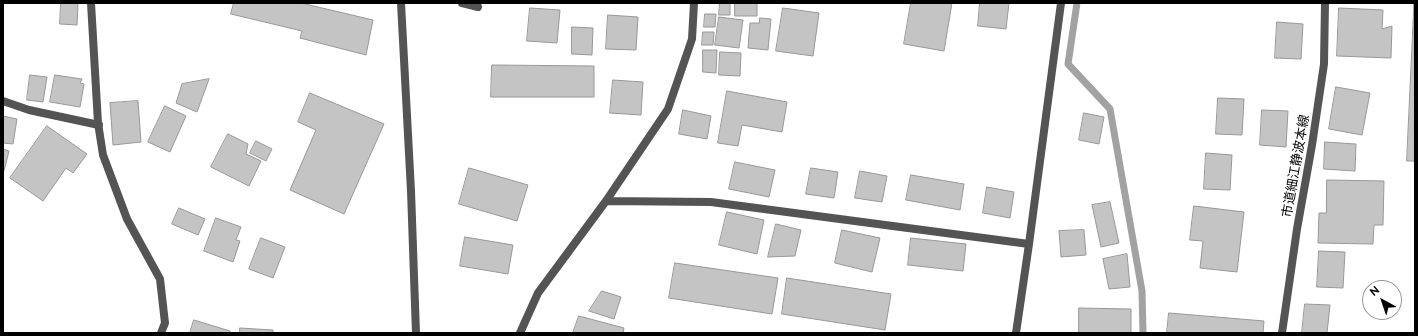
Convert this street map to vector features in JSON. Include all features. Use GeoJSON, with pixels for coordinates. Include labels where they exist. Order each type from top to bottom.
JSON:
{"type":"FeatureCollection","features":[{"type":"Feature","properties":{"kind":"street"},"geometry":{"type":"LineString","coordinates":[[91,3],[99,125],[103,155],[127,220],[160,279],[165,323],[161,333]]}},
{"type":"Feature","properties":{"kind":"street"},"geometry":{"type":"LineString","coordinates":[[401,3],[411,191],[416,333]]}},
{"type":"Feature","properties":{"kind":"street"},"geometry":{"type":"LineString","coordinates":[[462,3],[478,7]]}},
{"type":"Feature","properties":{"kind":"street"},"geometry":{"type":"LineString","coordinates":[[520,333],[538,293],[606,201],[668,109],[692,39],[694,3]]}},
{"type":"Feature","properties":{"kind":"street"},"geometry":{"type":"LineString","coordinates":[[1016,333],[1030,244],[1061,3]]}},
{"type":"Feature","properties":{"kind":"street","name":"市道細江静波本線"},"geometry":{"type":"LineString","coordinates":[[1282,333],[1297,229],[1312,145],[1324,64],[1325,3]]}},
{"type":"Feature","properties":{"kind":"street"},"geometry":{"type":"LineString","coordinates":[[3,102],[29,110],[99,125]]}},
{"type":"Feature","properties":{"kind":"street"},"geometry":{"type":"LineString","coordinates":[[606,201],[711,202],[1030,244]]}},
{"type":"Feature","properties":{"kind":"building"},"geometry":{"type":"Polygon","coordinates":[[[61,3],[78,3],[77,25],[60,24],[61,3]]]}},
{"type":"Feature","properties":{"kind":"building"},"geometry":{"type":"Polygon","coordinates":[[[234,3],[301,3],[373,20],[366,55],[300,38],[302,31],[231,14],[234,3]]]}},
{"type":"Feature","properties":{"kind":"building"},"geometry":{"type":"Polygon","coordinates":[[[720,3],[730,3],[730,15],[719,15],[720,3]]]}},
{"type":"Feature","properties":{"kind":"building"},"geometry":{"type":"Polygon","coordinates":[[[735,3],[757,3],[757,16],[735,16],[735,3]]]}},
{"type":"Feature","properties":{"kind":"building"},"geometry":{"type":"Polygon","coordinates":[[[911,3],[952,3],[944,51],[904,44],[911,3]]]}},
{"type":"Feature","properties":{"kind":"building"},"geometry":{"type":"Polygon","coordinates":[[[980,3],[1009,3],[1006,29],[978,26],[980,3]]]}},
{"type":"Feature","properties":{"kind":"building"},"geometry":{"type":"Polygon","coordinates":[[[1414,3],[1415,161],[1407,161],[1414,3]]]}},
{"type":"Feature","properties":{"kind":"building"},"geometry":{"type":"Polygon","coordinates":[[[530,8],[560,10],[557,43],[527,41],[530,8]]]}},
{"type":"Feature","properties":{"kind":"building"},"geometry":{"type":"Polygon","coordinates":[[[783,8],[819,13],[813,56],[776,51],[783,8]]]}},
{"type":"Feature","properties":{"kind":"building"},"geometry":{"type":"Polygon","coordinates":[[[1339,8],[1383,10],[1382,29],[1392,26],[1391,58],[1337,56],[1339,8]]]}},
{"type":"Feature","properties":{"kind":"building"},"geometry":{"type":"Polygon","coordinates":[[[705,14],[716,14],[715,27],[704,27],[705,14]]]}},
{"type":"Feature","properties":{"kind":"building"},"geometry":{"type":"Polygon","coordinates":[[[608,15],[638,17],[636,50],[606,49],[608,15]]]}},
{"type":"Feature","properties":{"kind":"building"},"geometry":{"type":"Polygon","coordinates":[[[719,17],[743,20],[739,48],[715,45],[719,17]]]}},
{"type":"Feature","properties":{"kind":"building"},"geometry":{"type":"Polygon","coordinates":[[[760,18],[771,19],[768,50],[748,48],[750,23],[759,23],[760,18]]]}},
{"type":"Feature","properties":{"kind":"building"},"geometry":{"type":"Polygon","coordinates":[[[1277,22],[1303,24],[1301,59],[1275,58],[1277,22]]]}},
{"type":"Feature","properties":{"kind":"building"},"geometry":{"type":"Polygon","coordinates":[[[572,27],[593,28],[592,55],[572,54],[572,27]]]}},
{"type":"Feature","properties":{"kind":"building"},"geometry":{"type":"Polygon","coordinates":[[[703,32],[714,32],[713,45],[702,45],[703,32]]]}},
{"type":"Feature","properties":{"kind":"building"},"geometry":{"type":"Polygon","coordinates":[[[703,50],[717,50],[716,73],[703,72],[703,50]]]}},
{"type":"Feature","properties":{"kind":"building"},"geometry":{"type":"Polygon","coordinates":[[[720,52],[741,53],[740,76],[719,75],[720,52]]]}},
{"type":"Feature","properties":{"kind":"building"},"geometry":{"type":"Polygon","coordinates":[[[492,65],[594,66],[594,97],[491,97],[492,65]]]}},
{"type":"Feature","properties":{"kind":"building"},"geometry":{"type":"Polygon","coordinates":[[[30,75],[47,77],[43,102],[27,100],[30,75]]]}},
{"type":"Feature","properties":{"kind":"building"},"geometry":{"type":"Polygon","coordinates":[[[55,75],[82,79],[80,83],[84,84],[80,107],[50,102],[55,75]]]}},
{"type":"Feature","properties":{"kind":"building"},"geometry":{"type":"Polygon","coordinates":[[[209,79],[197,112],[176,103],[182,84],[209,79]]]}},
{"type":"Feature","properties":{"kind":"building"},"geometry":{"type":"Polygon","coordinates":[[[613,80],[643,82],[641,115],[610,113],[613,80]]]}},
{"type":"Feature","properties":{"kind":"building"},"geometry":{"type":"Polygon","coordinates":[[[1336,87],[1370,93],[1362,135],[1329,129],[1336,87]]]}},
{"type":"Feature","properties":{"kind":"building"},"geometry":{"type":"Polygon","coordinates":[[[727,91],[787,102],[782,132],[742,125],[738,146],[718,143],[727,91]]]}},
{"type":"Feature","properties":{"kind":"building"},"geometry":{"type":"Polygon","coordinates":[[[310,93],[384,124],[344,214],[290,190],[316,130],[298,122],[310,93]]]}},
{"type":"Feature","properties":{"kind":"building"},"geometry":{"type":"Polygon","coordinates":[[[1218,98],[1244,99],[1242,135],[1216,134],[1218,98]]]}},
{"type":"Feature","properties":{"kind":"building"},"geometry":{"type":"Polygon","coordinates":[[[138,101],[141,142],[113,145],[110,103],[138,101]]]}},
{"type":"Feature","properties":{"kind":"building"},"geometry":{"type":"Polygon","coordinates":[[[165,106],[186,116],[170,152],[148,142],[165,106]]]}},
{"type":"Feature","properties":{"kind":"building"},"geometry":{"type":"Polygon","coordinates":[[[683,110],[711,116],[707,139],[679,134],[683,110]]]}},
{"type":"Feature","properties":{"kind":"building"},"geometry":{"type":"Polygon","coordinates":[[[1262,110],[1288,111],[1286,147],[1260,145],[1262,110]]]}},
{"type":"Feature","properties":{"kind":"building"},"geometry":{"type":"Polygon","coordinates":[[[1084,113],[1104,117],[1099,144],[1079,140],[1084,113]]]}},
{"type":"Feature","properties":{"kind":"building"},"geometry":{"type":"Polygon","coordinates":[[[3,116],[17,119],[13,144],[3,143],[3,116]]]}},
{"type":"Feature","properties":{"kind":"building"},"geometry":{"type":"Polygon","coordinates":[[[47,126],[87,154],[73,173],[66,168],[43,201],[10,178],[47,126]]]}},
{"type":"Feature","properties":{"kind":"building"},"geometry":{"type":"Polygon","coordinates":[[[228,134],[248,144],[246,154],[261,161],[249,186],[211,167],[228,134]]]}},
{"type":"Feature","properties":{"kind":"building"},"geometry":{"type":"Polygon","coordinates":[[[256,141],[272,149],[266,161],[250,153],[256,141]]]}},
{"type":"Feature","properties":{"kind":"building"},"geometry":{"type":"Polygon","coordinates":[[[1325,142],[1356,144],[1355,171],[1324,169],[1325,142]]]}},
{"type":"Feature","properties":{"kind":"building"},"geometry":{"type":"Polygon","coordinates":[[[3,149],[9,151],[4,171],[3,170],[3,149]]]}},
{"type":"Feature","properties":{"kind":"building"},"geometry":{"type":"Polygon","coordinates":[[[1206,153],[1232,155],[1230,190],[1204,189],[1206,153]]]}},
{"type":"Feature","properties":{"kind":"building"},"geometry":{"type":"Polygon","coordinates":[[[735,162],[775,170],[769,197],[729,189],[735,162]]]}},
{"type":"Feature","properties":{"kind":"building"},"geometry":{"type":"Polygon","coordinates":[[[469,168],[528,185],[517,221],[459,204],[469,168]]]}},
{"type":"Feature","properties":{"kind":"building"},"geometry":{"type":"Polygon","coordinates":[[[811,168],[838,172],[834,198],[806,194],[811,168]]]}},
{"type":"Feature","properties":{"kind":"building"},"geometry":{"type":"Polygon","coordinates":[[[860,171],[887,176],[882,202],[855,198],[860,171]]]}},
{"type":"Feature","properties":{"kind":"building"},"geometry":{"type":"Polygon","coordinates":[[[911,175],[964,184],[960,210],[906,200],[911,175]]]}},
{"type":"Feature","properties":{"kind":"building"},"geometry":{"type":"Polygon","coordinates":[[[1327,180],[1384,181],[1383,225],[1374,225],[1373,244],[1318,243],[1319,213],[1326,213],[1327,180]]]}},
{"type":"Feature","properties":{"kind":"building"},"geometry":{"type":"Polygon","coordinates":[[[987,187],[1014,192],[1010,218],[983,213],[987,187]]]}},
{"type":"Feature","properties":{"kind":"building"},"geometry":{"type":"Polygon","coordinates":[[[1110,202],[1119,243],[1101,247],[1092,205],[1110,202]]]}},
{"type":"Feature","properties":{"kind":"building"},"geometry":{"type":"Polygon","coordinates":[[[1194,206],[1244,212],[1237,272],[1200,268],[1203,241],[1190,240],[1194,206]]]}},
{"type":"Feature","properties":{"kind":"building"},"geometry":{"type":"Polygon","coordinates":[[[179,208],[205,219],[198,235],[172,224],[179,208]]]}},
{"type":"Feature","properties":{"kind":"building"},"geometry":{"type":"Polygon","coordinates":[[[727,212],[764,220],[757,254],[719,245],[727,212]]]}},
{"type":"Feature","properties":{"kind":"building"},"geometry":{"type":"Polygon","coordinates":[[[216,218],[241,227],[236,240],[240,241],[233,262],[204,251],[216,218]]]}},
{"type":"Feature","properties":{"kind":"building"},"geometry":{"type":"Polygon","coordinates":[[[776,224],[801,230],[795,256],[768,257],[776,224]]]}},
{"type":"Feature","properties":{"kind":"building"},"geometry":{"type":"Polygon","coordinates":[[[842,230],[880,238],[872,272],[835,263],[842,230]]]}},
{"type":"Feature","properties":{"kind":"building"},"geometry":{"type":"Polygon","coordinates":[[[1084,230],[1086,255],[1061,257],[1059,231],[1084,230]]]}},
{"type":"Feature","properties":{"kind":"building"},"geometry":{"type":"Polygon","coordinates":[[[465,237],[513,245],[508,274],[460,266],[465,237]]]}},
{"type":"Feature","properties":{"kind":"building"},"geometry":{"type":"Polygon","coordinates":[[[261,238],[285,247],[273,278],[249,269],[261,238]]]}},
{"type":"Feature","properties":{"kind":"building"},"geometry":{"type":"Polygon","coordinates":[[[911,238],[966,244],[963,271],[908,265],[911,238]]]}},
{"type":"Feature","properties":{"kind":"building"},"geometry":{"type":"Polygon","coordinates":[[[1319,251],[1345,252],[1343,288],[1317,287],[1319,251]]]}},
{"type":"Feature","properties":{"kind":"building"},"geometry":{"type":"Polygon","coordinates":[[[1127,254],[1130,287],[1109,289],[1103,259],[1127,254]]]}},
{"type":"Feature","properties":{"kind":"building"},"geometry":{"type":"Polygon","coordinates":[[[675,263],[778,278],[772,314],[669,298],[675,263]]]}},
{"type":"Feature","properties":{"kind":"building"},"geometry":{"type":"Polygon","coordinates":[[[787,278],[891,294],[885,330],[782,314],[787,278]]]}},
{"type":"Feature","properties":{"kind":"building"},"geometry":{"type":"Polygon","coordinates":[[[602,291],[621,297],[614,319],[589,311],[602,291]]]}},
{"type":"Feature","properties":{"kind":"building"},"geometry":{"type":"Polygon","coordinates":[[[1305,304],[1330,305],[1327,333],[1302,333],[1305,304]]]}},
{"type":"Feature","properties":{"kind":"building"},"geometry":{"type":"Polygon","coordinates":[[[1079,308],[1131,309],[1131,333],[1079,333],[1079,308]]]}},
{"type":"Feature","properties":{"kind":"building"},"geometry":{"type":"Polygon","coordinates":[[[1169,313],[1264,321],[1263,333],[1167,333],[1169,313]]]}},
{"type":"Feature","properties":{"kind":"building"},"geometry":{"type":"Polygon","coordinates":[[[579,316],[624,328],[623,333],[573,333],[579,316]]]}},
{"type":"Feature","properties":{"kind":"building"},"geometry":{"type":"Polygon","coordinates":[[[194,320],[230,331],[230,333],[190,333],[194,320]]]}},
{"type":"Feature","properties":{"kind":"building"},"geometry":{"type":"Polygon","coordinates":[[[240,328],[273,330],[273,333],[240,333],[240,328]]]}},
{"type":"Feature","properties":{"kind":"waterway"},"geometry":{"type":"LineString","coordinates":[[1077,3],[1068,64],[1110,109],[1142,291],[1143,333]]}}]}
